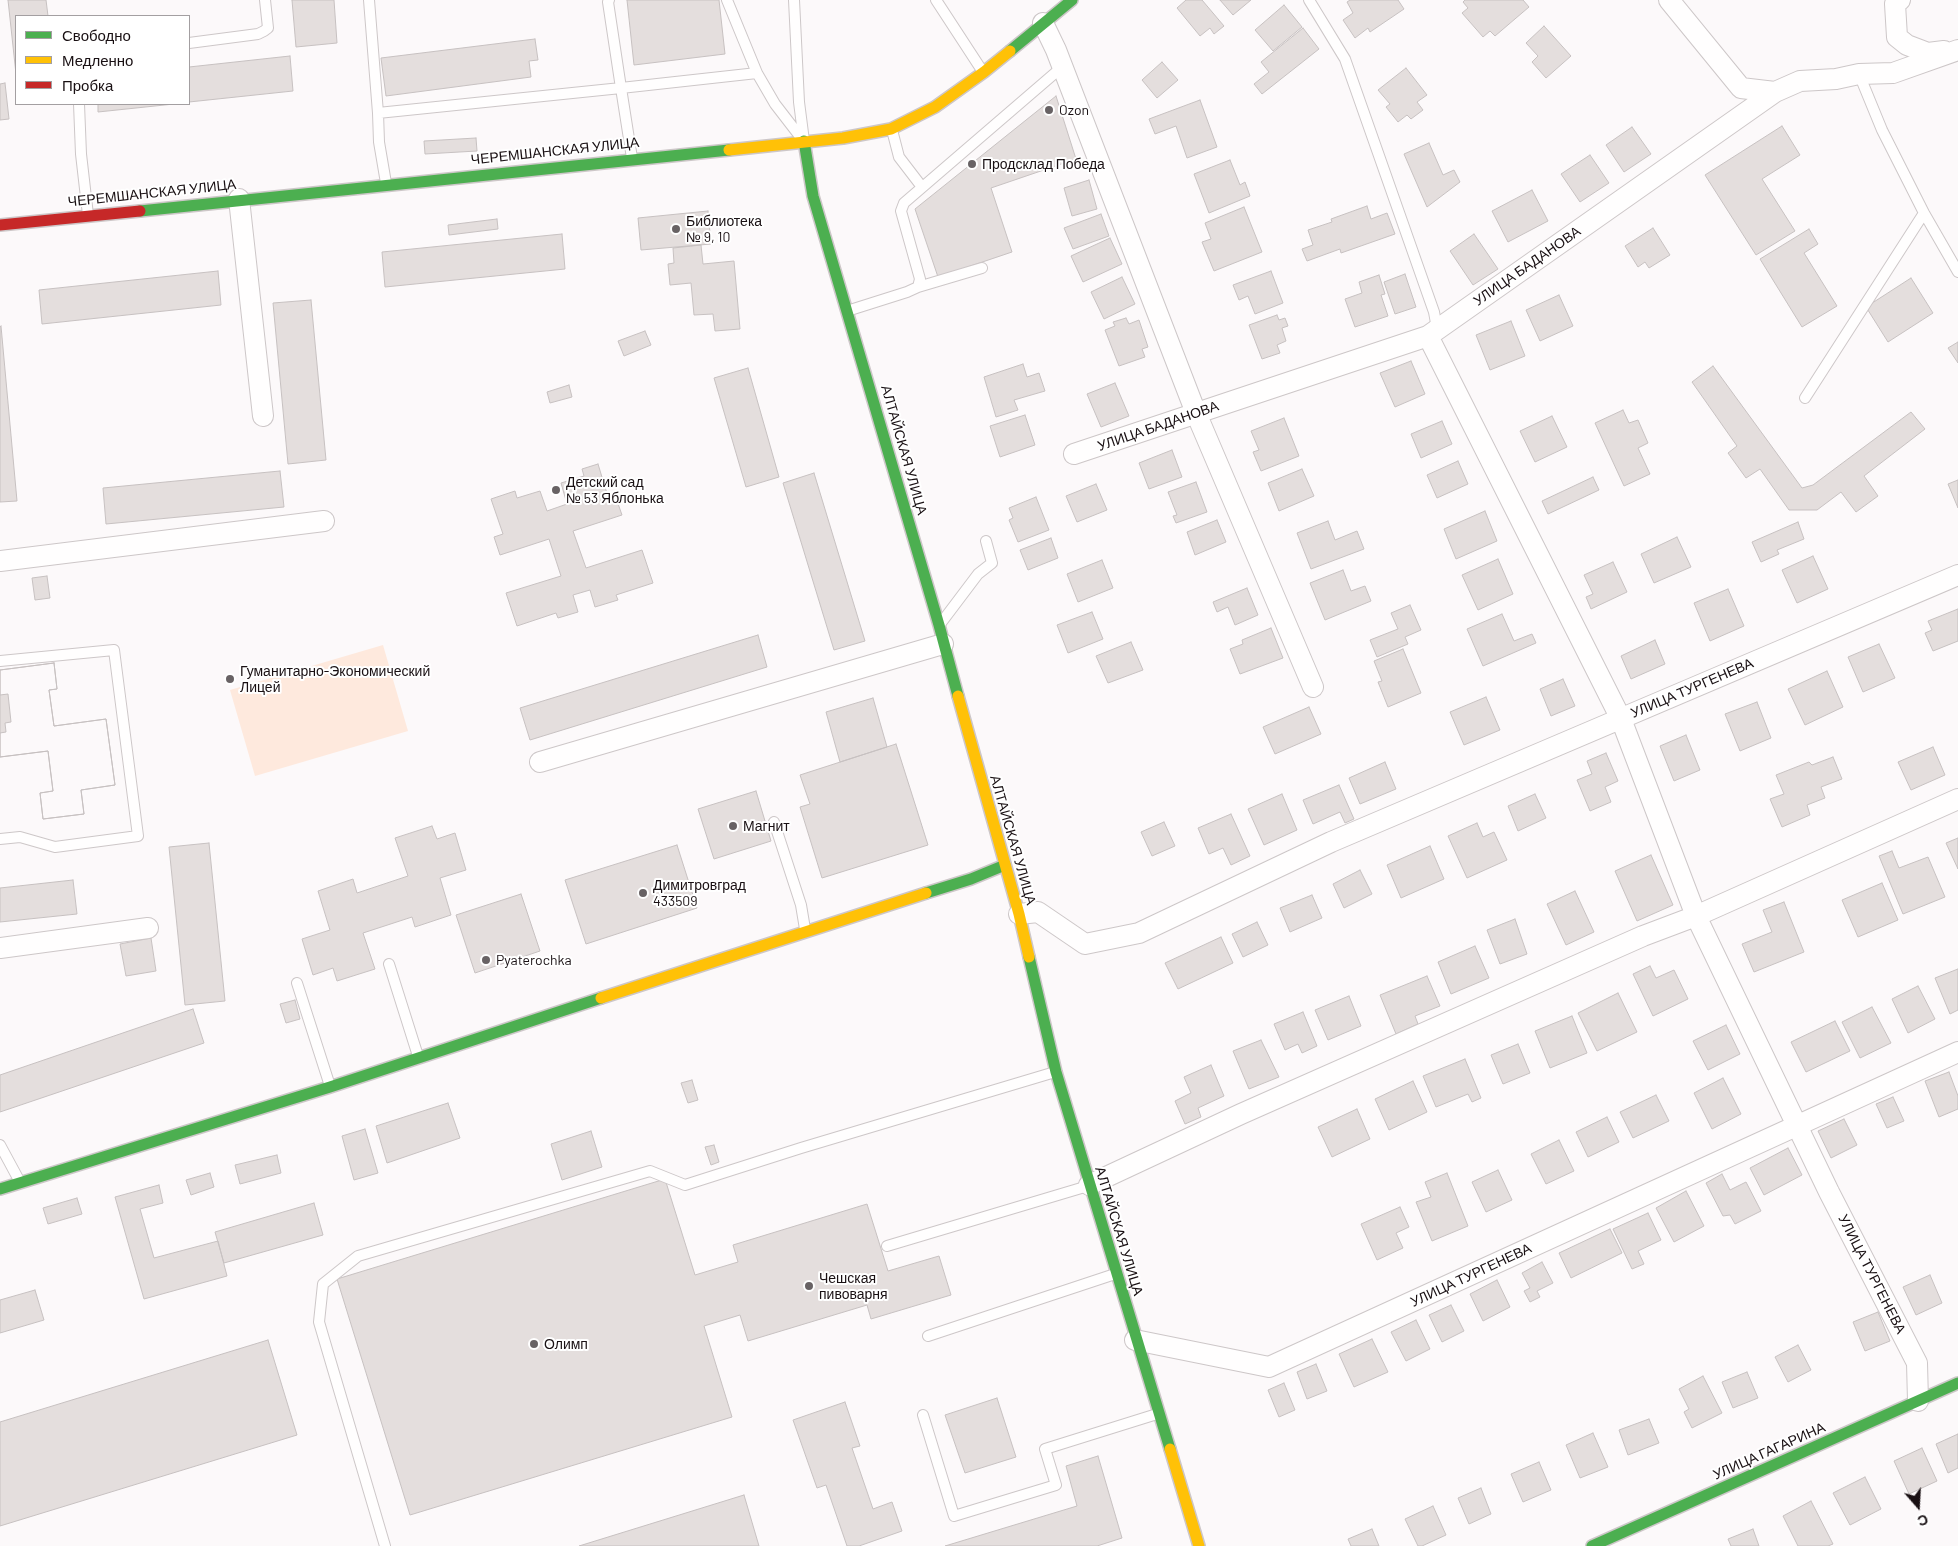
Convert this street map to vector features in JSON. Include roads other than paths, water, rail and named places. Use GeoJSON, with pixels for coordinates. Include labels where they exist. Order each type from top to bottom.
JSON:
{"type":"FeatureCollection","features":[{"type":"Feature","properties":{"kind":"main road","name":"ЧЕРЕМШАНСКАЯ УЛИЦА"},"geometry":{"type":"LineString","coordinates":[[0,224],[632,158],[843,138],[891,129],[935,107],[984,72],[1072,0]]}},
{"type":"Feature","properties":{"kind":"main road","name":"АЛТАЙСКАЯ УЛИЦА"},"geometry":{"type":"LineString","coordinates":[[804,141],[813,196],[940,625],[943,644],[1019,914],[1056,1072],[1135,1340],[1199,1546]]}},
{"type":"Feature","properties":{"kind":"main road"},"geometry":{"type":"LineString","coordinates":[[0,1189],[330,1087],[805,931],[970,879],[1004,865]]}},
{"type":"Feature","properties":{"kind":"main road","name":"УЛИЦА ГАГАРИНА"},"geometry":{"type":"LineString","coordinates":[[1592,1546],[1918,1401],[1953,1391]]}},
{"type":"Feature","properties":{"kind":"street"},"geometry":{"type":"LineString","coordinates":[[1669,0],[1741,88],[1776,92]]}},
{"type":"Feature","properties":{"kind":"street"},"geometry":{"type":"LineString","coordinates":[[1900,0],[1895,4],[1897,37],[1907,45],[1928,53],[1958,50]]}},
{"type":"Feature","properties":{"kind":"street"},"geometry":{"type":"LineString","coordinates":[[1043,23],[1062,67],[1196,414],[1313,687]]}},
{"type":"Feature","properties":{"kind":"street","name":"УЛИЦА БАДАНОВА"},"geometry":{"type":"LineString","coordinates":[[1074,454],[1428,336],[1776,92],[1800,81],[1836,79],[1859,74],[1893,73],[1958,50]]}},
{"type":"Feature","properties":{"kind":"street"},"geometry":{"type":"LineString","coordinates":[[239,199],[263,416]]}},
{"type":"Feature","properties":{"kind":"street"},"geometry":{"type":"LineString","coordinates":[[1019,914],[1038,912],[1085,944],[1139,932],[1331,842],[1621,719],[1428,336]]}},
{"type":"Feature","properties":{"kind":"street"},"geometry":{"type":"LineString","coordinates":[[0,561],[324,521]]}},
{"type":"Feature","properties":{"kind":"street","name":"УЛИЦА ТУРГЕНЕВА"},"geometry":{"type":"LineString","coordinates":[[1918,1401],[1917,1363],[1829,1192],[1696,916],[1621,719],[1958,575]]}},
{"type":"Feature","properties":{"kind":"street"},"geometry":{"type":"LineString","coordinates":[[540,762],[943,644]]}},
{"type":"Feature","properties":{"kind":"street"},"geometry":{"type":"LineString","coordinates":[[1089,1185],[1241,1114],[1634,940],[1696,916],[1958,799]]}},
{"type":"Feature","properties":{"kind":"street"},"geometry":{"type":"LineString","coordinates":[[0,948],[148,928]]}},
{"type":"Feature","properties":{"kind":"street","name":"УЛИЦА ТУРГЕНЕВА"},"geometry":{"type":"LineString","coordinates":[[1135,1340],[1269,1367],[1958,1052]]}},
{"type":"Feature","properties":{"kind":"lane"},"geometry":{"type":"LineString","coordinates":[[190,43],[258,34],[264,31],[268,28],[265,0]]}},
{"type":"Feature","properties":{"kind":"lane"},"geometry":{"type":"LineString","coordinates":[[369,0],[379,142],[386,184]]}},
{"type":"Feature","properties":{"kind":"lane"},"geometry":{"type":"LineString","coordinates":[[609,0],[632,158]]}},
{"type":"Feature","properties":{"kind":"lane"},"geometry":{"type":"LineString","coordinates":[[727,0],[756,74],[775,104],[804,141]]}},
{"type":"Feature","properties":{"kind":"lane"},"geometry":{"type":"LineString","coordinates":[[794,0],[799,102],[804,141]]}},
{"type":"Feature","properties":{"kind":"lane"},"geometry":{"type":"LineString","coordinates":[[936,0],[984,72]]}},
{"type":"Feature","properties":{"kind":"lane"},"geometry":{"type":"LineString","coordinates":[[1309,0],[1345,59],[1434,312],[1436,323],[1428,336]]}},
{"type":"Feature","properties":{"kind":"lane"},"geometry":{"type":"LineString","coordinates":[[918,287],[920,279],[901,211],[904,203],[1062,67]]}},
{"type":"Feature","properties":{"kind":"lane"},"geometry":{"type":"LineString","coordinates":[[378,113],[756,74]]}},
{"type":"Feature","properties":{"kind":"lane"},"geometry":{"type":"LineString","coordinates":[[1859,74],[1882,130],[1924,213],[1958,272]]}},
{"type":"Feature","properties":{"kind":"lane"},"geometry":{"type":"LineString","coordinates":[[79,105],[88,215]]}},
{"type":"Feature","properties":{"kind":"lane"},"geometry":{"type":"LineString","coordinates":[[891,129],[899,157],[922,187]]}},
{"type":"Feature","properties":{"kind":"lane"},"geometry":{"type":"LineString","coordinates":[[1805,398],[1924,213]]}},
{"type":"Feature","properties":{"kind":"lane"},"geometry":{"type":"LineString","coordinates":[[847,311],[982,268]]}},
{"type":"Feature","properties":{"kind":"lane"},"geometry":{"type":"LineString","coordinates":[[940,625],[978,574],[992,563],[986,541]]}},
{"type":"Feature","properties":{"kind":"lane"},"geometry":{"type":"LineString","coordinates":[[0,661],[114,650],[138,836],[55,847],[20,837],[0,839]]}},
{"type":"Feature","properties":{"kind":"lane"},"geometry":{"type":"LineString","coordinates":[[774,822],[801,905],[805,931]]}},
{"type":"Feature","properties":{"kind":"lane"},"geometry":{"type":"LineString","coordinates":[[389,964],[418,1058]]}},
{"type":"Feature","properties":{"kind":"lane"},"geometry":{"type":"LineString","coordinates":[[297,982],[330,1087]]}},
{"type":"Feature","properties":{"kind":"lane"},"geometry":{"type":"LineString","coordinates":[[385,1546],[318,1322],[323,1284],[358,1256],[650,1171],[685,1185],[801,1148],[1056,1072]]}},
{"type":"Feature","properties":{"kind":"lane"},"geometry":{"type":"LineString","coordinates":[[0,1145],[20,1182]]}},
{"type":"Feature","properties":{"kind":"lane"},"geometry":{"type":"LineString","coordinates":[[887,1246],[1089,1185]]}},
{"type":"Feature","properties":{"kind":"lane"},"geometry":{"type":"LineString","coordinates":[[928,1336],[1116,1274]]}},
{"type":"Feature","properties":{"kind":"lane"},"geometry":{"type":"LineString","coordinates":[[923,1415],[954,1516],[1056,1485],[1045,1449],[1158,1414]]}},
{"type":"Feature","properties":{"kind":"place","name":"Ozon"},"geometry":{"type":"Point","coordinates":[1049,110]}},
{"type":"Feature","properties":{"kind":"place","name":"Продсклад Победа"},"geometry":{"type":"Point","coordinates":[972,164]}},
{"type":"Feature","properties":{"kind":"place","name":"Библиотека № 9, 10"},"geometry":{"type":"Point","coordinates":[676,229]}},
{"type":"Feature","properties":{"kind":"place","name":"Детский сад № 53 Яблонька"},"geometry":{"type":"Point","coordinates":[556,490]}},
{"type":"Feature","properties":{"kind":"place","name":"Гуманитарно-Экономический Лицей"},"geometry":{"type":"Point","coordinates":[230,679]}},
{"type":"Feature","properties":{"kind":"place","name":"Магнит"},"geometry":{"type":"Point","coordinates":[733,826]}},
{"type":"Feature","properties":{"kind":"place","name":"Димитровград 433509"},"geometry":{"type":"Point","coordinates":[643,893]}},
{"type":"Feature","properties":{"kind":"place","name":"Pyaterochka"},"geometry":{"type":"Point","coordinates":[486,960]}},
{"type":"Feature","properties":{"kind":"place","name":"Чешская пивоварня"},"geometry":{"type":"Point","coordinates":[809,1286]}},
{"type":"Feature","properties":{"kind":"place","name":"Олимп"},"geometry":{"type":"Point","coordinates":[534,1344]}}]}
